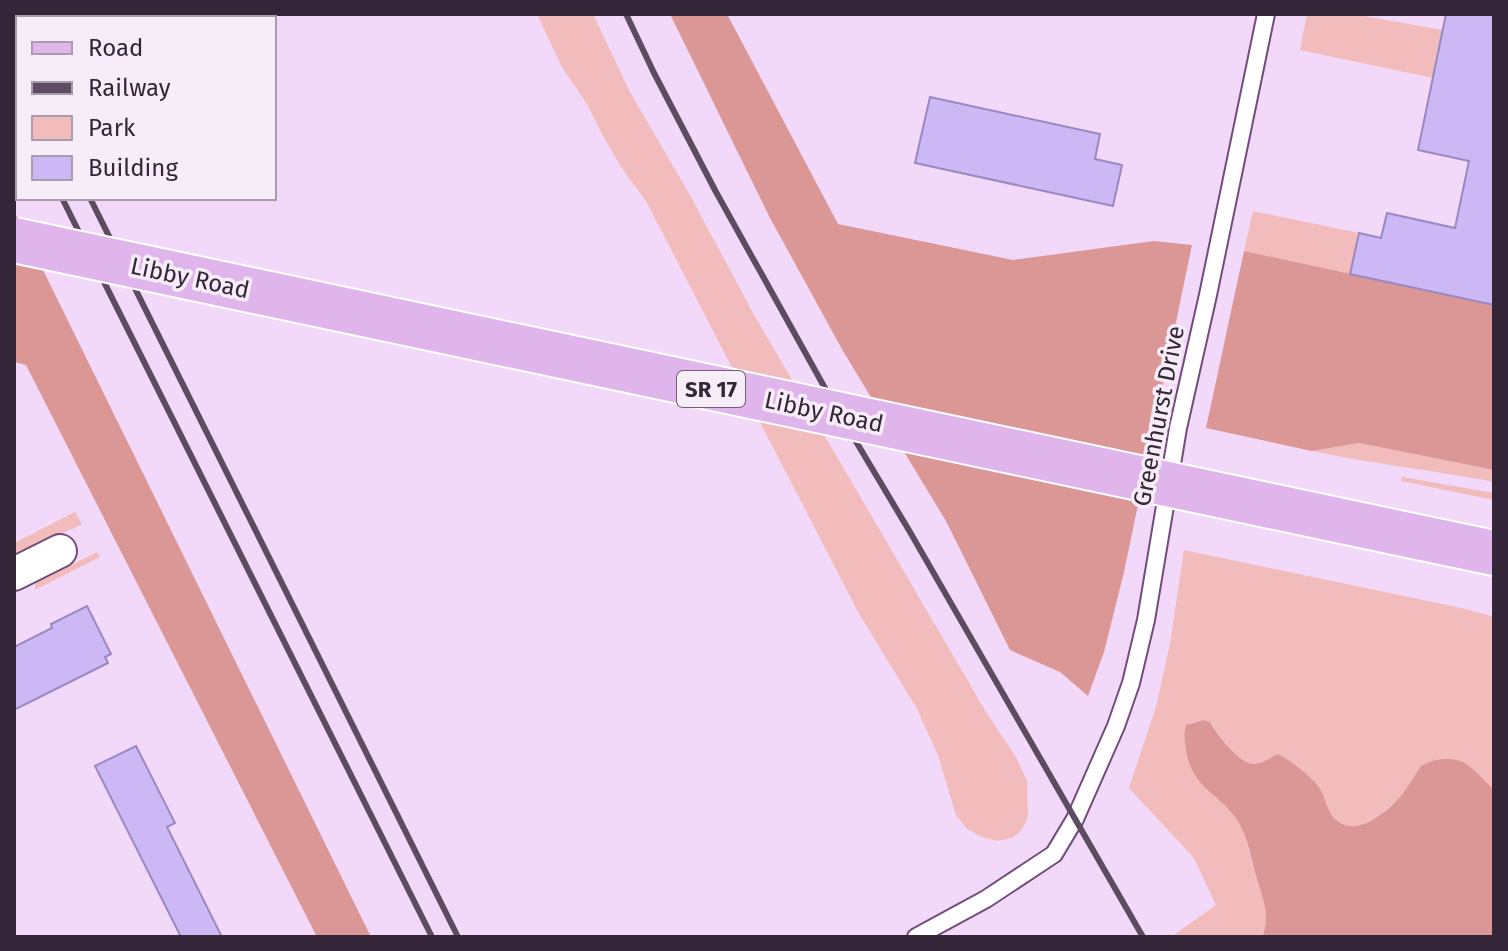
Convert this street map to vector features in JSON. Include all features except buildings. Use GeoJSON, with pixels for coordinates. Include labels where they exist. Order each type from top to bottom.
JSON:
{"type":"FeatureCollection","features":[{"type":"Feature","properties":{"kind":"main road","name":"Libby Road"},"geometry":{"type":"LineString","coordinates":[[14,240],[1494,553]]}},
{"type":"Feature","properties":{"kind":"street"},"geometry":{"type":"LineString","coordinates":[[14,574],[60,551]]}},
{"type":"Feature","properties":{"kind":"lane","name":"Greenhurst Drive"},"geometry":{"type":"LineString","coordinates":[[916,937],[986,899],[1054,854],[1075,819],[1116,726],[1131,683],[1146,620],[1178,428],[1266,14]]}},
{"type":"Feature","properties":{"kind":"green space"},"geometry":{"type":"Polygon","coordinates":[[[537,14],[593,14],[630,92],[753,313],[986,712],[1016,757],[1027,781],[1028,816],[1022,830],[1012,838],[997,841],[982,837],[967,829],[956,815],[938,755],[916,707],[858,612],[646,201],[623,170],[587,104],[562,67],[537,14]]]}},
{"type":"Feature","properties":{"kind":"green space"},"geometry":{"type":"Polygon","coordinates":[[[1307,14],[1352,14],[1443,30],[1433,78],[1300,50],[1307,14]]]}},
{"type":"Feature","properties":{"kind":"green space"},"geometry":{"type":"Polygon","coordinates":[[[1253,211],[1359,233],[1350,274],[1244,251],[1253,211]]]}},
{"type":"Feature","properties":{"kind":"green space"},"geometry":{"type":"Polygon","coordinates":[[[1359,443],[1494,470],[1494,482],[1312,451],[1359,443]]]}},
{"type":"Feature","properties":{"kind":"green space"},"geometry":{"type":"Polygon","coordinates":[[[1402,477],[1494,493],[1494,500],[1401,481],[1402,477]]]}},
{"type":"Feature","properties":{"kind":"green space"},"geometry":{"type":"Polygon","coordinates":[[[75,512],[82,524],[14,557],[14,543],[75,512]]]}},
{"type":"Feature","properties":{"kind":"green space"},"geometry":{"type":"Polygon","coordinates":[[[1184,550],[1494,617],[1494,790],[1466,763],[1421,766],[1404,792],[1383,813],[1364,824],[1345,826],[1333,818],[1313,780],[1293,764],[1277,754],[1259,763],[1247,763],[1229,747],[1210,722],[1190,723],[1185,740],[1190,765],[1202,784],[1233,814],[1245,837],[1265,908],[1263,937],[1171,937],[1216,905],[1194,858],[1129,788],[1156,707],[1170,644],[1184,550]]]}},
{"type":"Feature","properties":{"kind":"green space"},"geometry":{"type":"Polygon","coordinates":[[[97,552],[100,557],[35,590],[35,583],[97,552]]]}},
{"type":"Feature","properties":{"kind":"shaded area"},"geometry":{"type":"Polygon","coordinates":[[[670,14],[727,14],[838,224],[1013,260],[1154,241],[1192,245],[1124,572],[1104,652],[1088,696],[1060,672],[1010,650],[946,521],[843,351],[770,218],[670,14]]]}},
{"type":"Feature","properties":{"kind":"shaded area"},"geometry":{"type":"Polygon","coordinates":[[[14,211],[371,937],[317,937],[26,365],[14,362],[14,211]]]}},
{"type":"Feature","properties":{"kind":"shaded area"},"geometry":{"type":"Polygon","coordinates":[[[1244,251],[1494,305],[1494,470],[1359,443],[1312,451],[1206,428],[1244,251]]]}},
{"type":"Feature","properties":{"kind":"shaded area"},"geometry":{"type":"Polygon","coordinates":[[[1203,720],[1210,722],[1228,747],[1247,763],[1260,763],[1277,754],[1294,764],[1317,785],[1331,814],[1345,825],[1364,824],[1383,813],[1398,799],[1421,766],[1449,759],[1468,765],[1494,790],[1494,937],[1263,937],[1265,908],[1242,829],[1226,806],[1196,777],[1187,755],[1186,725],[1203,720]]]}},
{"type":"Feature","properties":{"kind":"railway"},"geometry":{"type":"LineString","coordinates":[[626,14],[716,192],[836,408],[1143,937]]}},
{"type":"Feature","properties":{"kind":"railway"},"geometry":{"type":"LineString","coordinates":[[14,46],[16,50]]}},
{"type":"Feature","properties":{"kind":"railway"},"geometry":{"type":"LineString","coordinates":[[14,102],[16,106]]}},
{"type":"Feature","properties":{"kind":"railway"},"geometry":{"type":"LineString","coordinates":[[63,200],[432,937]]}},
{"type":"Feature","properties":{"kind":"railway"},"geometry":{"type":"LineString","coordinates":[[91,200],[458,937]]}}]}
